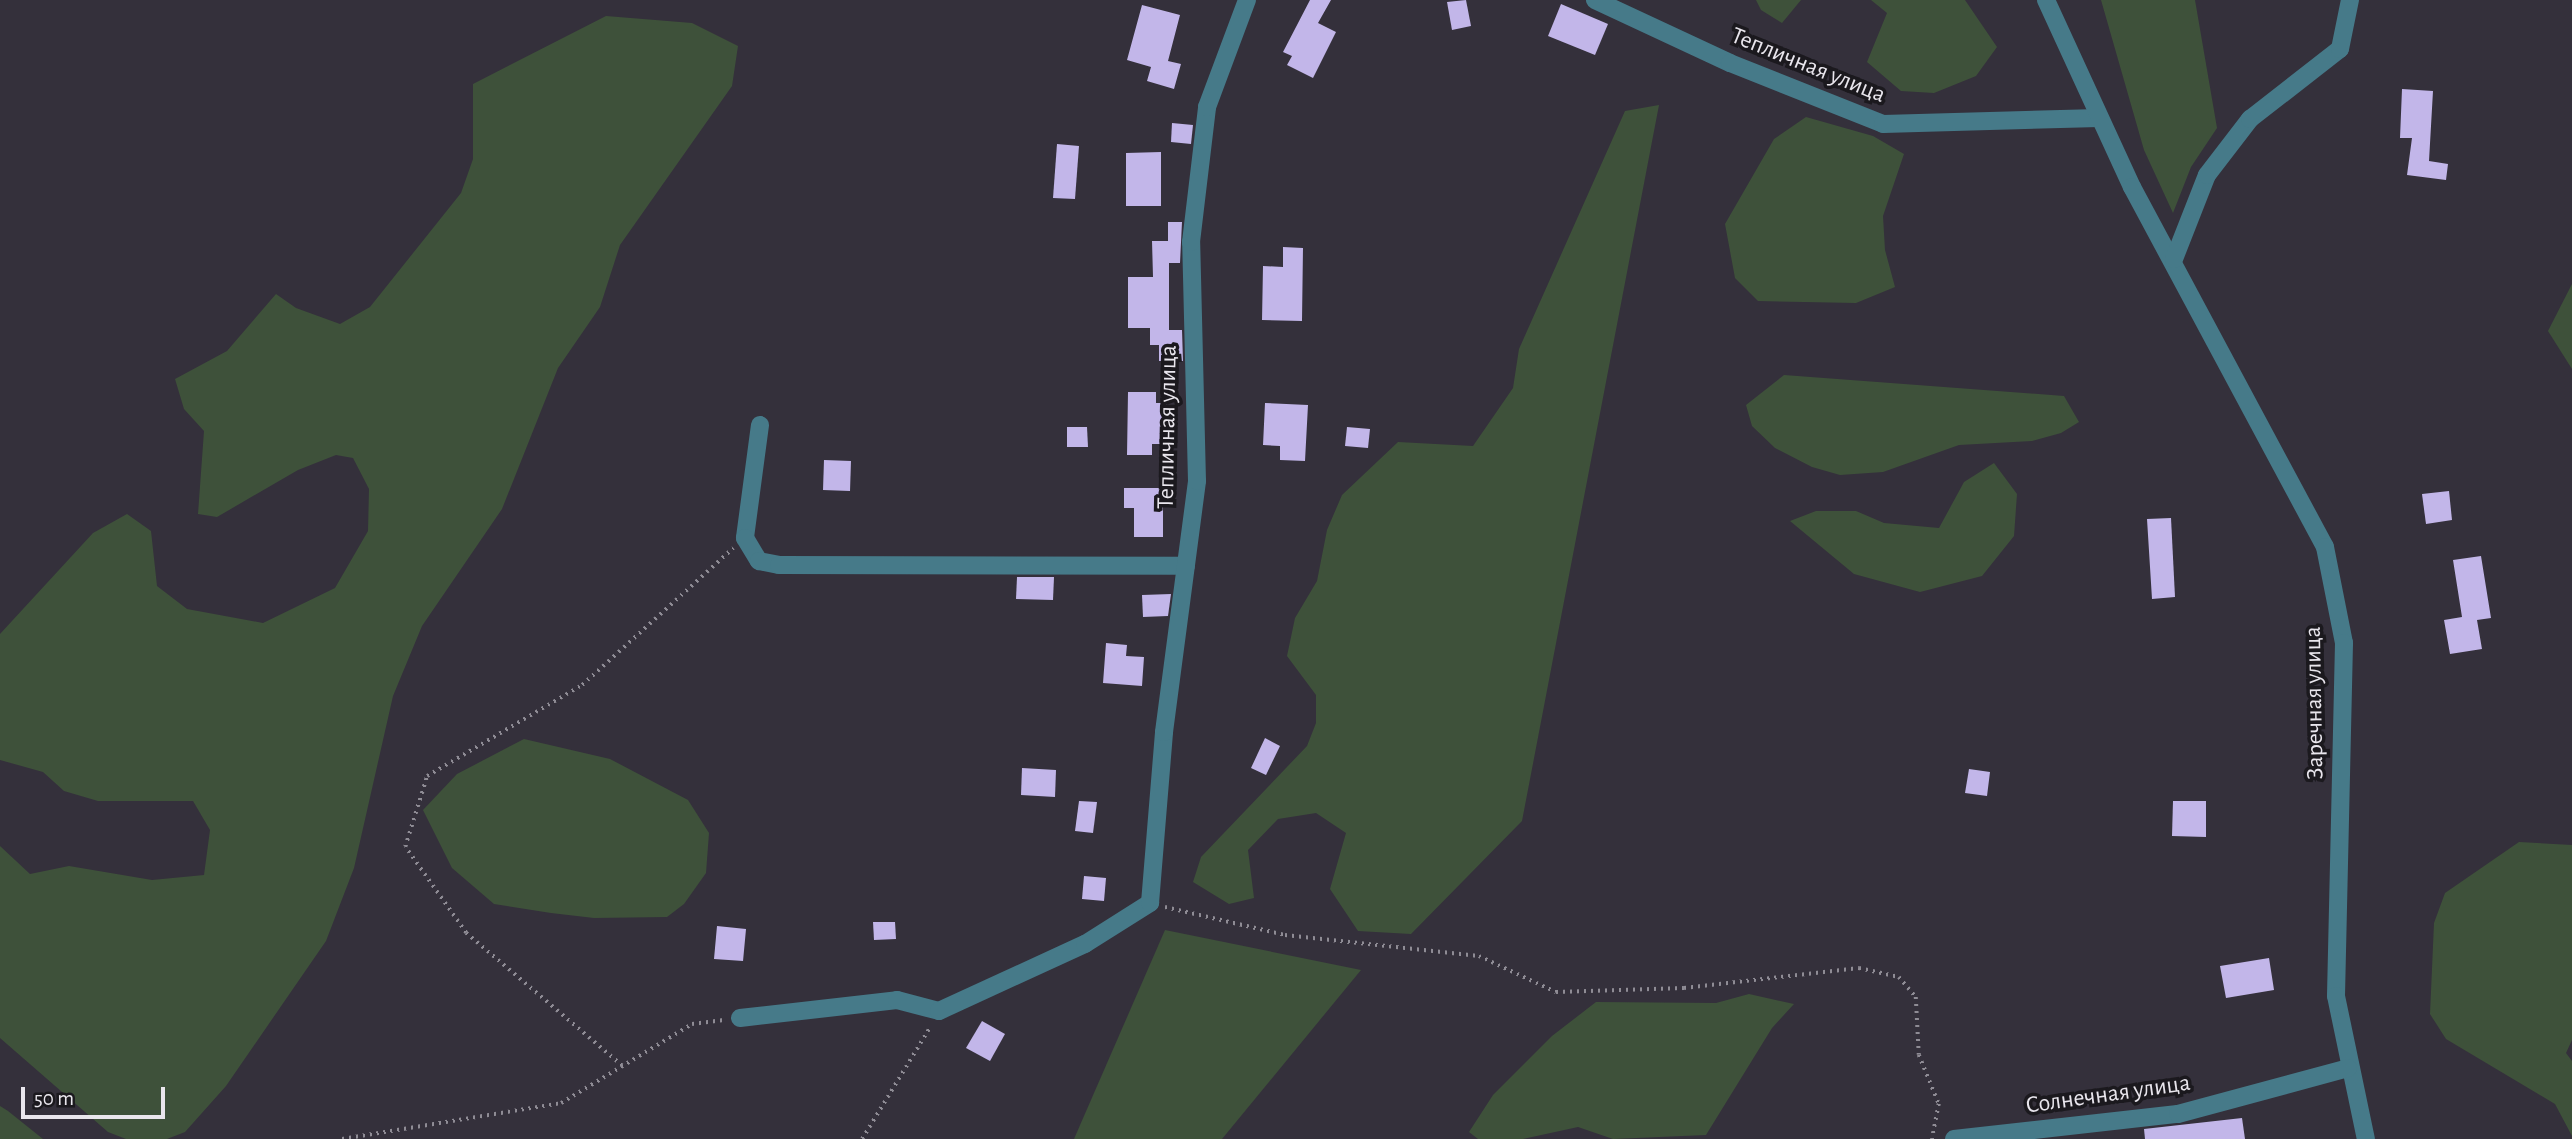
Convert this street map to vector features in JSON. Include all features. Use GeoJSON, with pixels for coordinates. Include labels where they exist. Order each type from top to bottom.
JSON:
{"type":"FeatureCollection","features":[{"type":"Feature","properties":{"kind":"street","name":"Тепличная улица"},"geometry":{"type":"LineString","coordinates":[[1150,903],[1164,732],[1198,481],[1191,242],[1207,107],[1247,0]]}},
{"type":"Feature","properties":{"kind":"street","name":"Тепличная улица"},"geometry":{"type":"LineString","coordinates":[[1595,0],[1730,63],[1883,124],[2099,118]]}},
{"type":"Feature","properties":{"kind":"street","name":"Заречная улица"},"geometry":{"type":"LineString","coordinates":[[2046,0],[2132,187],[2174,259],[2325,547],[2344,643],[2336,996],[2348,1068],[2366,1139]]}},
{"type":"Feature","properties":{"kind":"street"},"geometry":{"type":"LineString","coordinates":[[2174,259],[2207,175],[2250,119],[2340,49],[2350,0]]}},
{"type":"Feature","properties":{"kind":"street"},"geometry":{"type":"LineString","coordinates":[[760,425],[745,538],[760,561],[779,565],[1186,566]]}},
{"type":"Feature","properties":{"kind":"street"},"geometry":{"type":"LineString","coordinates":[[740,1018],[897,1000],[939,1011],[1085,944],[1150,903]]}},
{"type":"Feature","properties":{"kind":"street","name":"Солнечная улица"},"geometry":{"type":"LineString","coordinates":[[1954,1139],[2178,1114],[2348,1068]]}},
{"type":"Feature","properties":{"kind":"path"},"geometry":{"type":"LineString","coordinates":[[622,1066],[466,933],[405,847],[427,776],[582,685],[745,538]]}},
{"type":"Feature","properties":{"kind":"path"},"geometry":{"type":"LineString","coordinates":[[1150,903],[1285,935],[1479,956],[1556,992],[1684,988],[1859,968],[1899,977],[1916,997],[1919,1055],[1938,1104],[1932,1139]]}},
{"type":"Feature","properties":{"kind":"path"},"geometry":{"type":"LineString","coordinates":[[862,1139],[939,1011]]}},
{"type":"Feature","properties":{"kind":"path"},"geometry":{"type":"LineString","coordinates":[[342,1139],[561,1103],[692,1024],[740,1018]]}},
{"type":"Feature","properties":{"kind":"green space"},"geometry":{"type":"Polygon","coordinates":[[[1756,0],[1801,0],[1782,23],[1761,10],[1756,0]]]}},
{"type":"Feature","properties":{"kind":"green space"},"geometry":{"type":"Polygon","coordinates":[[[1871,0],[1965,0],[1997,47],[1976,76],[1934,93],[1901,91],[1867,62],[1887,13],[1871,0]]]}},
{"type":"Feature","properties":{"kind":"green space"},"geometry":{"type":"Polygon","coordinates":[[[2101,0],[2195,0],[2217,128],[2191,167],[2173,213],[2144,150],[2101,0]]]}},
{"type":"Feature","properties":{"kind":"green space"},"geometry":{"type":"Polygon","coordinates":[[[606,16],[692,23],[738,46],[732,86],[620,245],[600,307],[558,368],[502,509],[422,626],[393,696],[354,868],[326,941],[226,1086],[185,1132],[167,1139],[126,1139],[108,1132],[0,1038],[0,846],[30,874],[69,866],[152,880],[204,875],[210,830],[193,801],[98,801],[64,791],[43,772],[0,760],[0,634],[93,533],[127,514],[151,531],[157,586],[187,609],[263,623],[335,588],[368,531],[369,489],[353,458],[336,455],[298,470],[217,517],[198,514],[204,431],[184,409],[175,379],[227,351],[276,294],[296,308],[340,324],[370,307],[461,193],[473,159],[473,84],[606,16]]]}},
{"type":"Feature","properties":{"kind":"green space"},"geometry":{"type":"Polygon","coordinates":[[[1659,105],[1522,821],[1411,934],[1358,931],[1330,889],[1346,833],[1316,813],[1278,819],[1248,850],[1254,898],[1229,904],[1193,882],[1201,857],[1307,746],[1316,723],[1316,695],[1287,656],[1295,618],[1317,581],[1327,530],[1342,495],[1398,442],[1473,446],[1513,388],[1519,349],[1625,111],[1659,105]]]}},
{"type":"Feature","properties":{"kind":"green space"},"geometry":{"type":"Polygon","coordinates":[[[1806,117],[1873,136],[1904,154],[1883,216],[1885,250],[1895,287],[1856,303],[1758,301],[1735,278],[1725,224],[1774,139],[1806,117]]]}},
{"type":"Feature","properties":{"kind":"green space"},"geometry":{"type":"Polygon","coordinates":[[[2572,284],[2572,369],[2548,331],[2572,284]]]}},
{"type":"Feature","properties":{"kind":"green space"},"geometry":{"type":"Polygon","coordinates":[[[1784,375],[2064,396],[2079,422],[2061,433],[2032,441],[1959,445],[1883,472],[1840,475],[1812,467],[1775,448],[1752,426],[1746,405],[1784,375]]]}},
{"type":"Feature","properties":{"kind":"green space"},"geometry":{"type":"Polygon","coordinates":[[[1994,463],[2017,494],[2014,536],[1982,576],[1920,592],[1854,574],[1790,521],[1816,511],[1856,511],[1884,523],[1939,528],[1964,482],[1994,463]]]}},
{"type":"Feature","properties":{"kind":"green space"},"geometry":{"type":"Polygon","coordinates":[[[524,739],[610,759],[688,800],[709,833],[706,873],[684,904],[667,917],[594,918],[551,913],[494,904],[452,868],[423,810],[457,774],[524,739]]]}},
{"type":"Feature","properties":{"kind":"green space"},"geometry":{"type":"Polygon","coordinates":[[[2519,842],[2572,845],[2572,1040],[2566,1053],[2572,1061],[2572,1136],[2555,1104],[2446,1039],[2430,1014],[2434,923],[2445,893],[2519,842]]]}},
{"type":"Feature","properties":{"kind":"green space"},"geometry":{"type":"Polygon","coordinates":[[[1165,930],[1361,970],[1222,1139],[1074,1139],[1165,930]]]}},
{"type":"Feature","properties":{"kind":"green space"},"geometry":{"type":"Polygon","coordinates":[[[1749,994],[1794,1004],[1772,1028],[1706,1135],[1613,1139],[1578,1127],[1523,1139],[1478,1139],[1469,1132],[1493,1095],[1552,1036],[1596,1002],[1716,1003],[1749,994]]]}},
{"type":"Feature","properties":{"kind":"green space"},"geometry":{"type":"Polygon","coordinates":[[[0,1106],[8,1111],[43,1139],[0,1139],[0,1106]]]}},
{"type":"Feature","properties":{"kind":"building"},"geometry":{"type":"Polygon","coordinates":[[[1310,0],[1331,0],[1318,23],[1336,32],[1313,78],[1287,65],[1292,56],[1283,52],[1310,0]]]}},
{"type":"Feature","properties":{"kind":"building"},"geometry":{"type":"Polygon","coordinates":[[[1466,0],[1471,26],[1452,30],[1447,2],[1466,0]]]}},
{"type":"Feature","properties":{"kind":"building"},"geometry":{"type":"Polygon","coordinates":[[[1561,4],[1608,24],[1595,55],[1548,36],[1561,4]]]}},
{"type":"Feature","properties":{"kind":"building"},"geometry":{"type":"Polygon","coordinates":[[[1142,5],[1180,15],[1168,61],[1181,64],[1174,89],[1147,81],[1151,67],[1127,60],[1142,5]]]}},
{"type":"Feature","properties":{"kind":"building"},"geometry":{"type":"Polygon","coordinates":[[[2402,89],[2433,91],[2429,161],[2448,164],[2446,180],[2407,175],[2412,138],[2400,138],[2402,89]]]}},
{"type":"Feature","properties":{"kind":"building"},"geometry":{"type":"Polygon","coordinates":[[[1172,123],[1193,125],[1191,144],[1171,142],[1172,123]]]}},
{"type":"Feature","properties":{"kind":"building"},"geometry":{"type":"Polygon","coordinates":[[[1057,144],[1079,146],[1075,199],[1053,198],[1057,144]]]}},
{"type":"Feature","properties":{"kind":"building"},"geometry":{"type":"Polygon","coordinates":[[[1161,152],[1161,206],[1126,206],[1126,153],[1161,152]]]}},
{"type":"Feature","properties":{"kind":"building"},"geometry":{"type":"Polygon","coordinates":[[[1168,222],[1182,222],[1180,263],[1169,263],[1169,330],[1182,330],[1183,361],[1159,361],[1159,345],[1150,345],[1150,328],[1128,328],[1128,277],[1153,277],[1152,241],[1168,241],[1168,222]]]}},
{"type":"Feature","properties":{"kind":"building"},"geometry":{"type":"Polygon","coordinates":[[[1283,247],[1303,248],[1302,321],[1262,320],[1263,266],[1283,267],[1283,247]]]}},
{"type":"Feature","properties":{"kind":"building"},"geometry":{"type":"Polygon","coordinates":[[[1128,392],[1156,392],[1156,403],[1167,403],[1167,444],[1152,444],[1152,455],[1127,455],[1128,392]]]}},
{"type":"Feature","properties":{"kind":"building"},"geometry":{"type":"Polygon","coordinates":[[[1265,403],[1308,405],[1305,461],[1280,460],[1280,446],[1263,445],[1265,403]]]}},
{"type":"Feature","properties":{"kind":"building"},"geometry":{"type":"Polygon","coordinates":[[[1067,427],[1087,427],[1088,447],[1067,447],[1067,427]]]}},
{"type":"Feature","properties":{"kind":"building"},"geometry":{"type":"Polygon","coordinates":[[[1347,427],[1370,429],[1368,448],[1345,446],[1347,427]]]}},
{"type":"Feature","properties":{"kind":"building"},"geometry":{"type":"Polygon","coordinates":[[[824,460],[851,461],[850,491],[823,490],[824,460]]]}},
{"type":"Feature","properties":{"kind":"building"},"geometry":{"type":"Polygon","coordinates":[[[1124,488],[1163,488],[1163,537],[1134,537],[1134,508],[1124,508],[1124,488]]]}},
{"type":"Feature","properties":{"kind":"building"},"geometry":{"type":"Polygon","coordinates":[[[2449,491],[2452,520],[2426,524],[2422,494],[2449,491]]]}},
{"type":"Feature","properties":{"kind":"building"},"geometry":{"type":"Polygon","coordinates":[[[2171,518],[2175,597],[2152,599],[2147,519],[2171,518]]]}},
{"type":"Feature","properties":{"kind":"building"},"geometry":{"type":"Polygon","coordinates":[[[2481,556],[2491,618],[2477,620],[2482,649],[2450,654],[2444,620],[2462,617],[2453,560],[2481,556]]]}},
{"type":"Feature","properties":{"kind":"building"},"geometry":{"type":"Polygon","coordinates":[[[1017,577],[1054,577],[1053,600],[1016,599],[1017,577]]]}},
{"type":"Feature","properties":{"kind":"building"},"geometry":{"type":"Polygon","coordinates":[[[1171,594],[1168,616],[1143,617],[1142,595],[1171,594]]]}},
{"type":"Feature","properties":{"kind":"building"},"geometry":{"type":"Polygon","coordinates":[[[1106,643],[1127,645],[1126,656],[1144,657],[1142,686],[1103,683],[1106,643]]]}},
{"type":"Feature","properties":{"kind":"building"},"geometry":{"type":"Polygon","coordinates":[[[1265,738],[1280,746],[1266,775],[1251,768],[1265,738]]]}},
{"type":"Feature","properties":{"kind":"building"},"geometry":{"type":"Polygon","coordinates":[[[1022,768],[1056,770],[1055,797],[1021,795],[1022,768]]]}},
{"type":"Feature","properties":{"kind":"building"},"geometry":{"type":"Polygon","coordinates":[[[1969,769],[1990,772],[1987,796],[1965,793],[1969,769]]]}},
{"type":"Feature","properties":{"kind":"building"},"geometry":{"type":"Polygon","coordinates":[[[1079,801],[1097,802],[1093,833],[1075,831],[1079,801]]]}},
{"type":"Feature","properties":{"kind":"building"},"geometry":{"type":"Polygon","coordinates":[[[2173,801],[2206,801],[2206,837],[2172,836],[2173,801]]]}},
{"type":"Feature","properties":{"kind":"building"},"geometry":{"type":"Polygon","coordinates":[[[1084,876],[1106,878],[1104,901],[1082,899],[1084,876]]]}},
{"type":"Feature","properties":{"kind":"building"},"geometry":{"type":"Polygon","coordinates":[[[873,922],[895,922],[896,939],[874,940],[873,922]]]}},
{"type":"Feature","properties":{"kind":"building"},"geometry":{"type":"Polygon","coordinates":[[[717,926],[746,929],[743,961],[714,959],[717,926]]]}},
{"type":"Feature","properties":{"kind":"building"},"geometry":{"type":"Polygon","coordinates":[[[2269,958],[2274,990],[2226,998],[2220,966],[2269,958]]]}},
{"type":"Feature","properties":{"kind":"building"},"geometry":{"type":"Polygon","coordinates":[[[982,1021],[1005,1034],[990,1061],[966,1048],[982,1021]]]}},
{"type":"Feature","properties":{"kind":"building"},"geometry":{"type":"Polygon","coordinates":[[[2242,1118],[2245,1139],[2145,1139],[2144,1129],[2242,1118]]]}}]}
